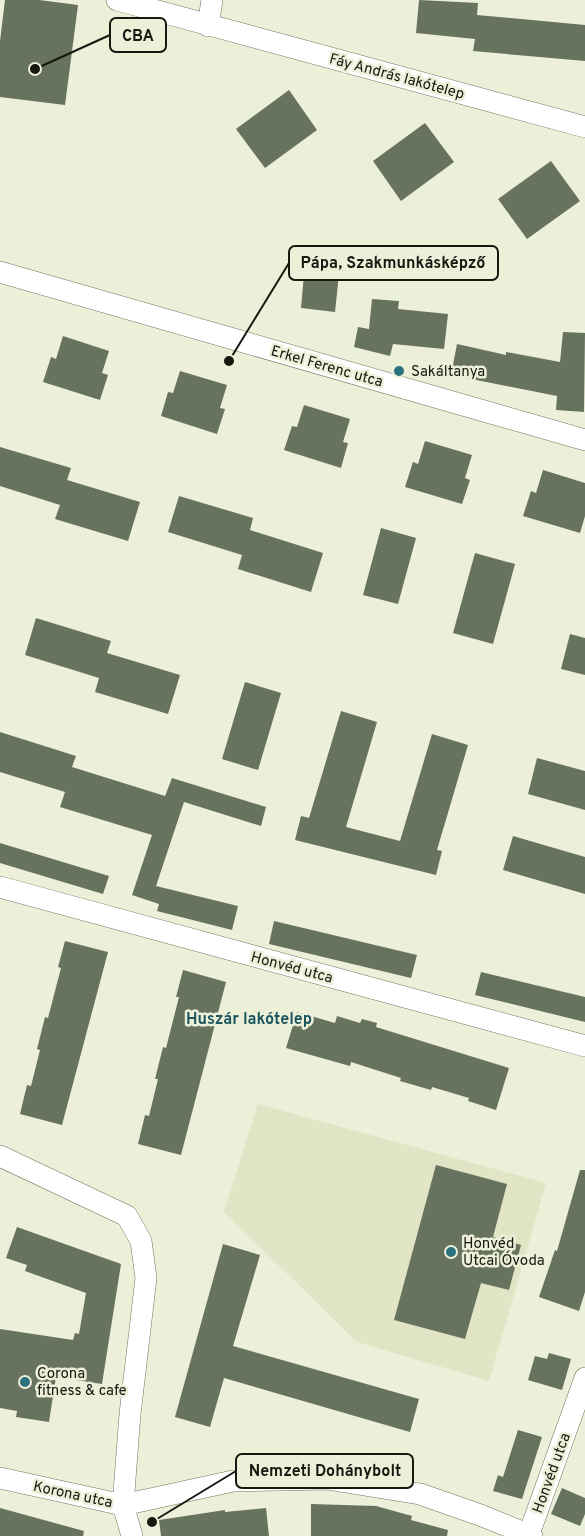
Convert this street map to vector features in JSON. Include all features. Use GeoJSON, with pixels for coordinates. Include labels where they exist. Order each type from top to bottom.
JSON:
{"type":"FeatureCollection","features":[{"type":"Feature","properties":{"kind":"street","name":"Fáy András lakótelep"},"geometry":{"type":"LineString","coordinates":[[117,0],[585,127]]}},
{"type":"Feature","properties":{"kind":"street"},"geometry":{"type":"LineString","coordinates":[[208,26],[212,0]]}},
{"type":"Feature","properties":{"kind":"street","name":"Erkel Ferenc utca"},"geometry":{"type":"LineString","coordinates":[[0,272],[585,440]]}},
{"type":"Feature","properties":{"kind":"street","name":"Honvéd utca"},"geometry":{"type":"LineString","coordinates":[[0,887],[585,1046]]}},
{"type":"Feature","properties":{"kind":"street"},"geometry":{"type":"LineString","coordinates":[[0,1156],[127,1216],[141,1241],[146,1278],[130,1414],[123,1506],[132,1536]]}},
{"type":"Feature","properties":{"kind":"street","name":"Honvéd utca"},"geometry":{"type":"LineString","coordinates":[[530,1535],[585,1378]]}},
{"type":"Feature","properties":{"kind":"street","name":"Korona utca"},"geometry":{"type":"LineString","coordinates":[[0,1478],[123,1506],[233,1481],[327,1479],[420,1494],[496,1529],[530,1535]]}},
{"type":"Feature","properties":{"kind":"shaded area"},"geometry":{"type":"Polygon","coordinates":[[[258,1104],[546,1183],[489,1381],[357,1342],[224,1212],[258,1104]]]}},
{"type":"Feature","properties":{"kind":"building"},"geometry":{"type":"Polygon","coordinates":[[[5,0],[39,0],[78,5],[65,105],[0,97],[0,41],[5,0]]]}},
{"type":"Feature","properties":{"kind":"building"},"geometry":{"type":"Polygon","coordinates":[[[419,0],[478,3],[477,15],[585,25],[585,61],[473,51],[475,39],[416,33],[419,0]]]}},
{"type":"Feature","properties":{"kind":"building"},"geometry":{"type":"Polygon","coordinates":[[[289,90],[317,130],[265,168],[236,129],[289,90]]]}},
{"type":"Feature","properties":{"kind":"building"},"geometry":{"type":"Polygon","coordinates":[[[425,123],[454,162],[401,201],[373,161],[425,123]]]}},
{"type":"Feature","properties":{"kind":"building"},"geometry":{"type":"Polygon","coordinates":[[[551,161],[580,201],[527,239],[498,199],[551,161]]]}},
{"type":"Feature","properties":{"kind":"building"},"geometry":{"type":"Polygon","coordinates":[[[306,252],[341,255],[335,312],[301,308],[306,252]]]}},
{"type":"Feature","properties":{"kind":"building"},"geometry":{"type":"Polygon","coordinates":[[[372,299],[399,301],[398,309],[448,314],[444,349],[393,344],[390,356],[354,347],[358,327],[369,329],[372,299]]]}},
{"type":"Feature","properties":{"kind":"building"},"geometry":{"type":"Polygon","coordinates":[[[563,332],[585,333],[584,412],[556,410],[557,396],[451,375],[457,344],[506,355],[506,352],[560,362],[563,332]]]}},
{"type":"Feature","properties":{"kind":"building"},"geometry":{"type":"Polygon","coordinates":[[[63,336],[109,351],[102,373],[108,375],[100,400],[43,382],[51,357],[56,359],[63,336]]]}},
{"type":"Feature","properties":{"kind":"building"},"geometry":{"type":"Polygon","coordinates":[[[180,371],[227,385],[220,408],[225,409],[217,434],[161,416],[168,392],[173,393],[180,371]]]}},
{"type":"Feature","properties":{"kind":"building"},"geometry":{"type":"Polygon","coordinates":[[[304,405],[350,419],[343,442],[348,443],[341,468],[284,450],[292,426],[297,427],[304,405]]]}},
{"type":"Feature","properties":{"kind":"building"},"geometry":{"type":"Polygon","coordinates":[[[425,441],[472,455],[465,478],[470,480],[462,504],[405,487],[413,462],[418,464],[425,441]]]}},
{"type":"Feature","properties":{"kind":"building"},"geometry":{"type":"Polygon","coordinates":[[[0,447],[71,468],[67,480],[140,502],[128,541],[55,519],[60,505],[0,486],[0,447]]]}},
{"type":"Feature","properties":{"kind":"building"},"geometry":{"type":"Polygon","coordinates":[[[543,470],[585,483],[585,516],[580,533],[523,516],[531,491],[536,493],[543,470]]]}},
{"type":"Feature","properties":{"kind":"building"},"geometry":{"type":"Polygon","coordinates":[[[179,496],[253,518],[250,530],[323,553],[311,592],[238,569],[242,555],[168,532],[179,496]]]}},
{"type":"Feature","properties":{"kind":"building"},"geometry":{"type":"Polygon","coordinates":[[[381,528],[416,538],[398,604],[363,595],[381,528]]]}},
{"type":"Feature","properties":{"kind":"building"},"geometry":{"type":"Polygon","coordinates":[[[475,553],[515,564],[493,644],[453,633],[475,553]]]}},
{"type":"Feature","properties":{"kind":"building"},"geometry":{"type":"Polygon","coordinates":[[[36,618],[111,641],[107,653],[180,675],[168,714],[95,692],[99,678],[25,655],[36,618]]]}},
{"type":"Feature","properties":{"kind":"building"},"geometry":{"type":"Polygon","coordinates":[[[570,634],[585,638],[585,675],[561,669],[570,634]]]}},
{"type":"Feature","properties":{"kind":"building"},"geometry":{"type":"Polygon","coordinates":[[[245,682],[281,693],[258,770],[222,759],[245,682]]]}},
{"type":"Feature","properties":{"kind":"building"},"geometry":{"type":"Polygon","coordinates":[[[341,711],[377,722],[346,827],[400,841],[432,734],[468,745],[437,850],[442,851],[436,875],[295,840],[301,816],[309,818],[341,711]]]}},
{"type":"Feature","properties":{"kind":"building"},"geometry":{"type":"Polygon","coordinates":[[[0,732],[76,756],[72,767],[165,796],[172,778],[266,807],[261,826],[184,802],[156,886],[238,906],[232,930],[157,911],[159,904],[132,895],[152,835],[60,807],[65,792],[0,772],[0,732]]]}},
{"type":"Feature","properties":{"kind":"building"},"geometry":{"type":"Polygon","coordinates":[[[537,758],[585,771],[585,810],[528,794],[537,758]]]}},
{"type":"Feature","properties":{"kind":"building"},"geometry":{"type":"Polygon","coordinates":[[[513,836],[585,857],[585,894],[503,870],[513,836]]]}},
{"type":"Feature","properties":{"kind":"building"},"geometry":{"type":"Polygon","coordinates":[[[0,843],[109,876],[103,894],[0,863],[0,843]]]}},
{"type":"Feature","properties":{"kind":"building"},"geometry":{"type":"Polygon","coordinates":[[[274,921],[417,955],[411,978],[269,944],[274,921]]]}},
{"type":"Feature","properties":{"kind":"building"},"geometry":{"type":"Polygon","coordinates":[[[65,941],[108,952],[62,1125],[20,1114],[27,1085],[31,1086],[40,1050],[37,1049],[61,968],[58,967],[65,941]]]}},
{"type":"Feature","properties":{"kind":"building"},"geometry":{"type":"Polygon","coordinates":[[[183,970],[226,982],[181,1155],[138,1144],[145,1115],[149,1116],[158,1079],[155,1079],[163,1047],[166,1048],[179,997],[176,997],[183,970]]]}},
{"type":"Feature","properties":{"kind":"building"},"geometry":{"type":"Polygon","coordinates":[[[481,972],[585,997],[585,1022],[475,995],[481,972]]]}},
{"type":"Feature","properties":{"kind":"building"},"geometry":{"type":"Polygon","coordinates":[[[297,1012],[335,1023],[337,1016],[360,1023],[362,1019],[377,1023],[376,1027],[509,1068],[496,1110],[468,1101],[469,1098],[432,1087],[431,1090],[400,1081],[401,1078],[351,1062],[350,1066],[286,1048],[297,1012]]]}},
{"type":"Feature","properties":{"kind":"building"},"geometry":{"type":"Polygon","coordinates":[[[436,1165],[507,1184],[493,1237],[521,1245],[509,1290],[481,1283],[465,1339],[394,1320],[436,1165]]]}},
{"type":"Feature","properties":{"kind":"building"},"geometry":{"type":"Polygon","coordinates":[[[580,1170],[585,1170],[585,1292],[579,1311],[539,1297],[555,1250],[557,1251],[580,1170]]]}},
{"type":"Feature","properties":{"kind":"building"},"geometry":{"type":"Polygon","coordinates":[[[17,1227],[121,1264],[102,1384],[56,1377],[49,1422],[16,1417],[17,1411],[0,1408],[0,1329],[73,1340],[75,1333],[79,1334],[86,1293],[25,1271],[27,1265],[6,1258],[17,1227]]]}},
{"type":"Feature","properties":{"kind":"building"},"geometry":{"type":"Polygon","coordinates":[[[223,1244],[260,1255],[233,1346],[419,1399],[410,1432],[224,1378],[210,1427],[175,1417],[223,1244]]]}},
{"type":"Feature","properties":{"kind":"building"},"geometry":{"type":"Polygon","coordinates":[[[549,1353],[571,1359],[562,1390],[528,1380],[535,1356],[547,1359],[549,1353]]]}},
{"type":"Feature","properties":{"kind":"building"},"geometry":{"type":"Polygon","coordinates":[[[518,1430],[542,1437],[522,1499],[493,1491],[498,1475],[503,1477],[518,1430]]]}},
{"type":"Feature","properties":{"kind":"building"},"geometry":{"type":"Polygon","coordinates":[[[562,1488],[585,1498],[585,1514],[580,1526],[551,1514],[562,1488]]]}},
{"type":"Feature","properties":{"kind":"building"},"geometry":{"type":"Polygon","coordinates":[[[311,1504],[376,1506],[412,1516],[411,1520],[448,1530],[447,1536],[311,1536],[311,1504]]]}},
{"type":"Feature","properties":{"kind":"building"},"geometry":{"type":"Polygon","coordinates":[[[0,1508],[84,1531],[83,1536],[0,1536],[0,1508]]]}},
{"type":"Feature","properties":{"kind":"building"},"geometry":{"type":"Polygon","coordinates":[[[266,1508],[269,1536],[161,1536],[159,1520],[225,1510],[225,1512],[266,1508]]]}},
{"type":"Feature","properties":{"kind":"place","name":"CBA"},"geometry":{"type":"Point","coordinates":[35,69]}},
{"type":"Feature","properties":{"kind":"place","name":"Pápa, Szakmunkásképző"},"geometry":{"type":"Point","coordinates":[229,361]}},
{"type":"Feature","properties":{"kind":"place","name":"Sakáltanya"},"geometry":{"type":"Point","coordinates":[399,371]}},
{"type":"Feature","properties":{"kind":"place","name":"Honvéd Utcai Óvoda"},"geometry":{"type":"Point","coordinates":[451,1252]}},
{"type":"Feature","properties":{"kind":"place","name":"Corona fitness & cafe"},"geometry":{"type":"Point","coordinates":[25,1382]}},
{"type":"Feature","properties":{"kind":"place","name":"Nemzeti Dohánybolt"},"geometry":{"type":"Point","coordinates":[152,1522]}},
{"type":"Feature","properties":{"kind":"district","name":"Huszár lakótelep"},"geometry":{"type":"Point","coordinates":[249,1018]}}]}
